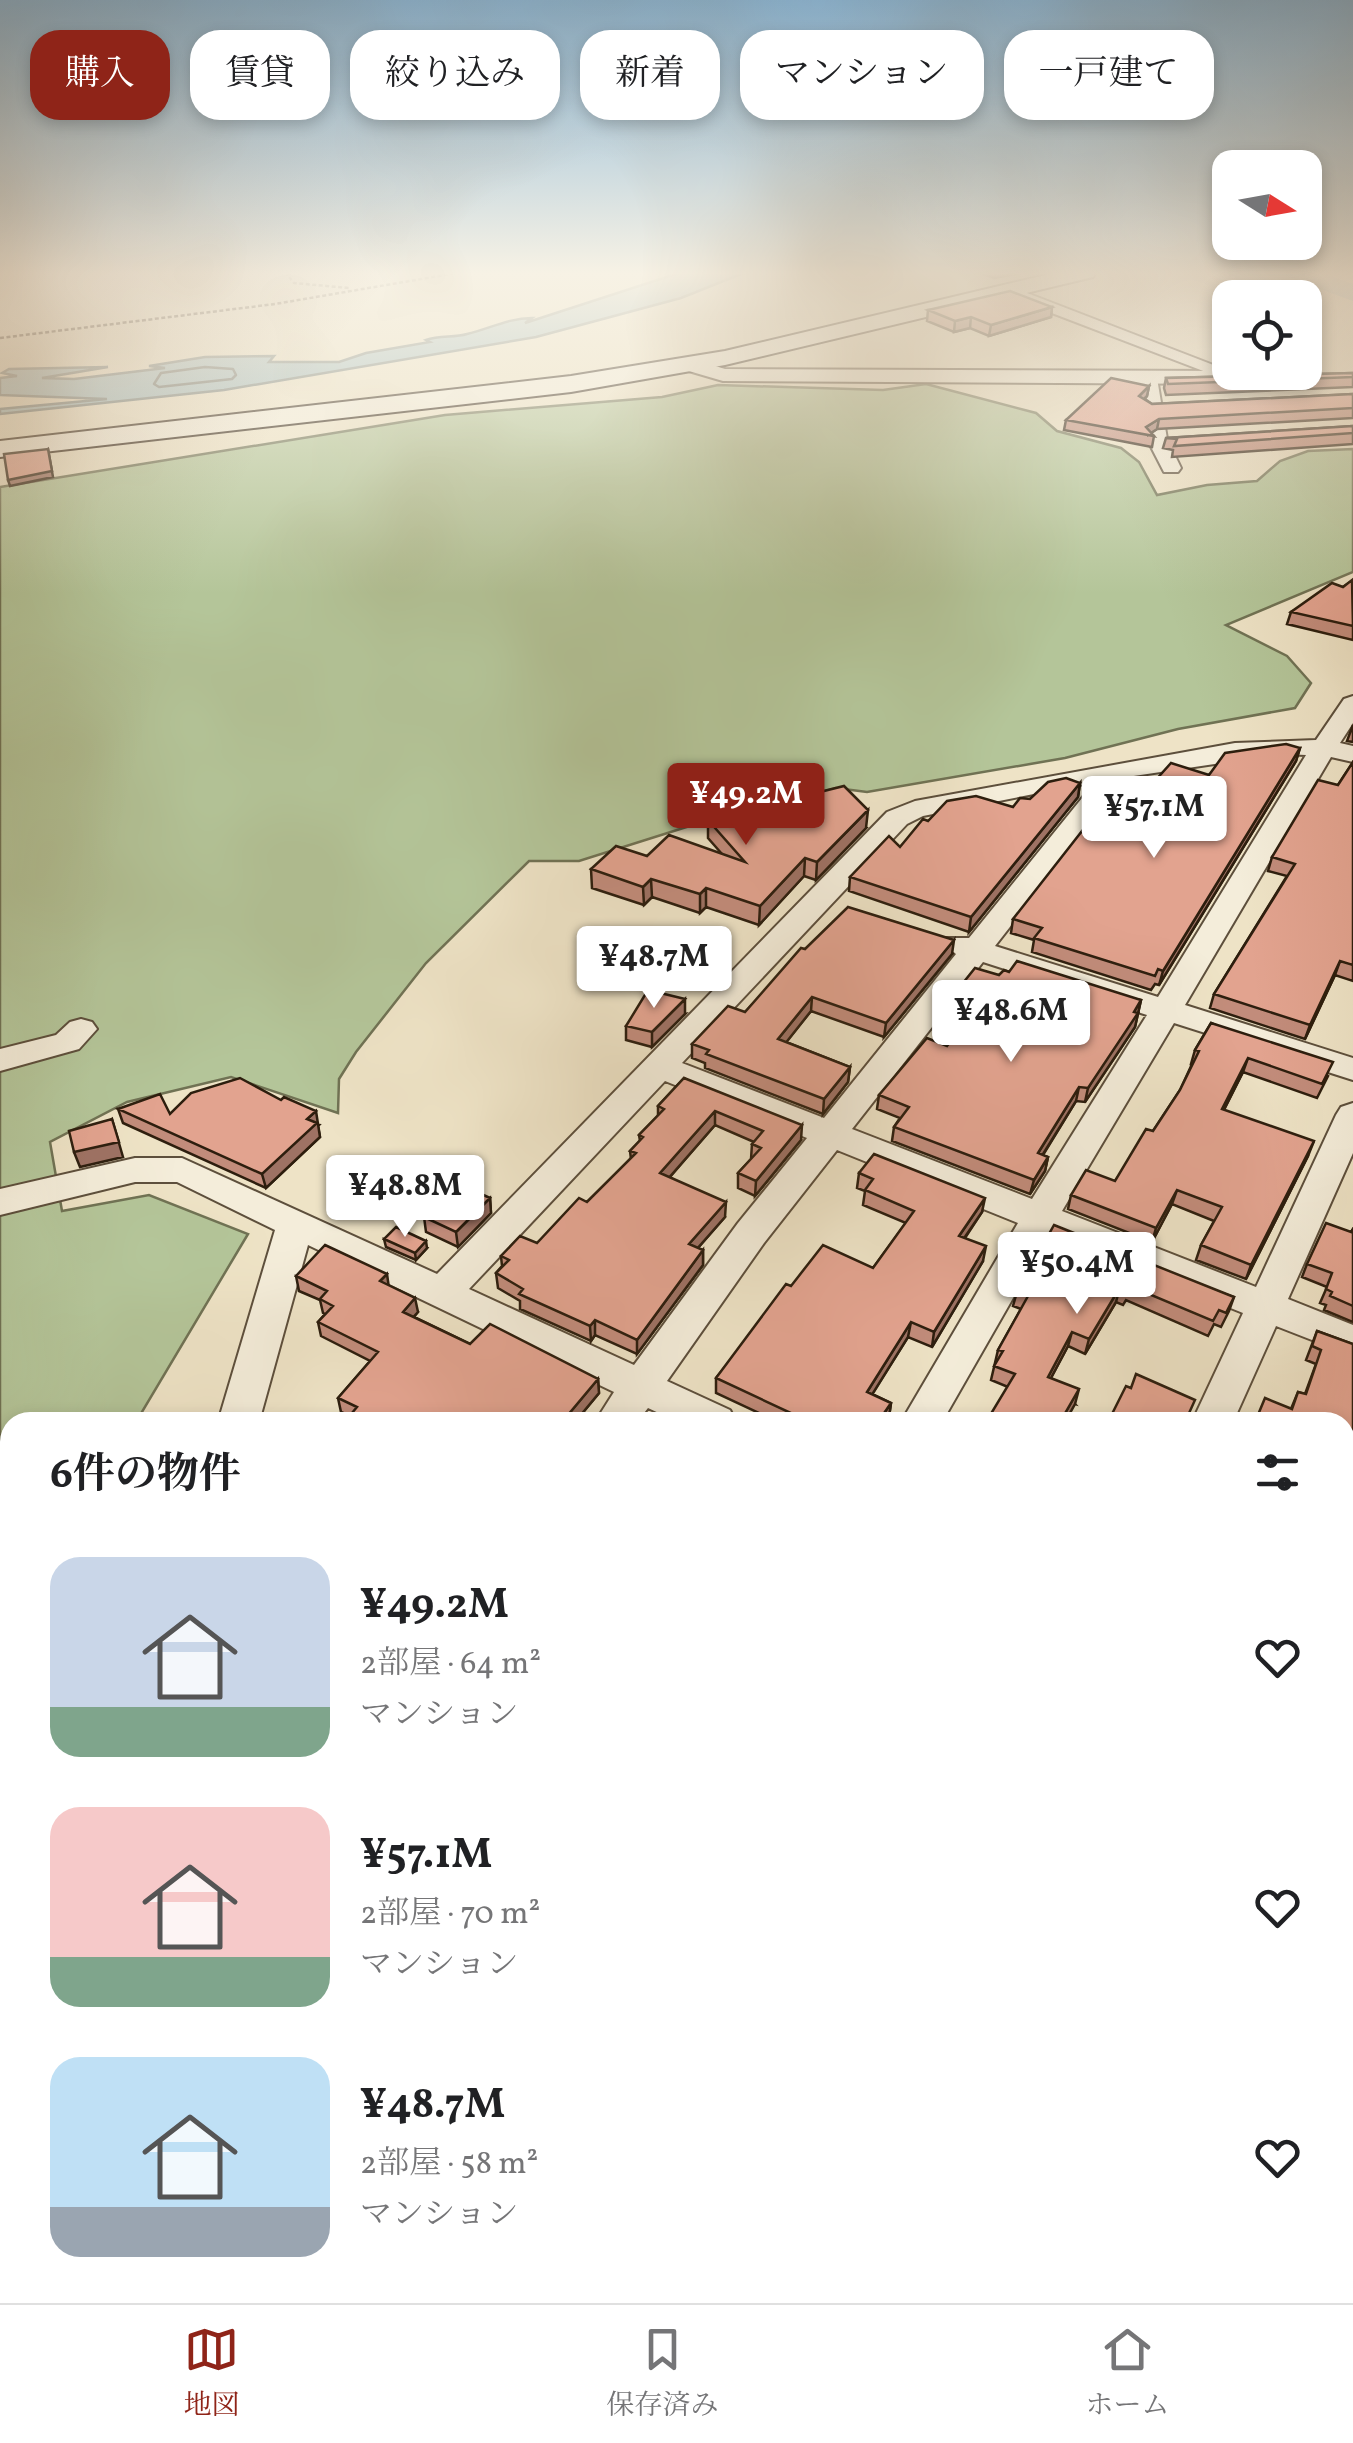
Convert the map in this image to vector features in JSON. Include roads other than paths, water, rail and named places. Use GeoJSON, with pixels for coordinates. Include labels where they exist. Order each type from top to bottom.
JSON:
{"type":"FeatureCollection","features":[{"type":"Feature","properties":{"kind":"main road"},"geometry":{"type":"LineString","coordinates":[[0,449],[598,379]]}},
{"type":"Feature","properties":{"kind":"street"},"geometry":{"type":"LineString","coordinates":[[1149,379],[1159,404],[1171,468]]}},
{"type":"Feature","properties":{"kind":"street"},"geometry":{"type":"LineString","coordinates":[[927,1412],[1040,1217],[1169,1008],[1200,946],[1353,704]]}},
{"type":"Feature","properties":{"kind":"street"},"geometry":{"type":"LineString","coordinates":[[443,1292],[898,818],[915,810],[1119,770],[1284,744],[1324,746],[1353,754]]}},
{"type":"Feature","properties":{"kind":"street"},"geometry":{"type":"LineString","coordinates":[[623,1412],[751,1233],[1119,770]]}},
{"type":"Feature","properties":{"kind":"street"},"geometry":{"type":"LineString","coordinates":[[823,899],[856,910]]}},
{"type":"Feature","properties":{"kind":"street"},"geometry":{"type":"LineString","coordinates":[[924,933],[1353,1069]]}},
{"type":"Feature","properties":{"kind":"street"},"geometry":{"type":"LineString","coordinates":[[0,1060],[67,1042],[81,1029]]}},
{"type":"Feature","properties":{"kind":"street"},"geometry":{"type":"LineString","coordinates":[[657,1065],[1353,1341]]}},
{"type":"Feature","properties":{"kind":"street"},"geometry":{"type":"LineString","coordinates":[[1218,1412],[1353,1115]]}},
{"type":"Feature","properties":{"kind":"street"},"geometry":{"type":"LineString","coordinates":[[0,1202],[135,1170],[169,1167],[195,1174],[696,1412]]}},
{"type":"Feature","properties":{"kind":"street"},"geometry":{"type":"LineString","coordinates":[[244,1412],[296,1222]]}},
{"type":"Feature","properties":{"kind":"water"},"geometry":{"type":"Polygon","coordinates":[[[0,379],[286,379],[224,390],[0,414],[0,409],[107,399],[0,395],[0,379]]]}}]}
